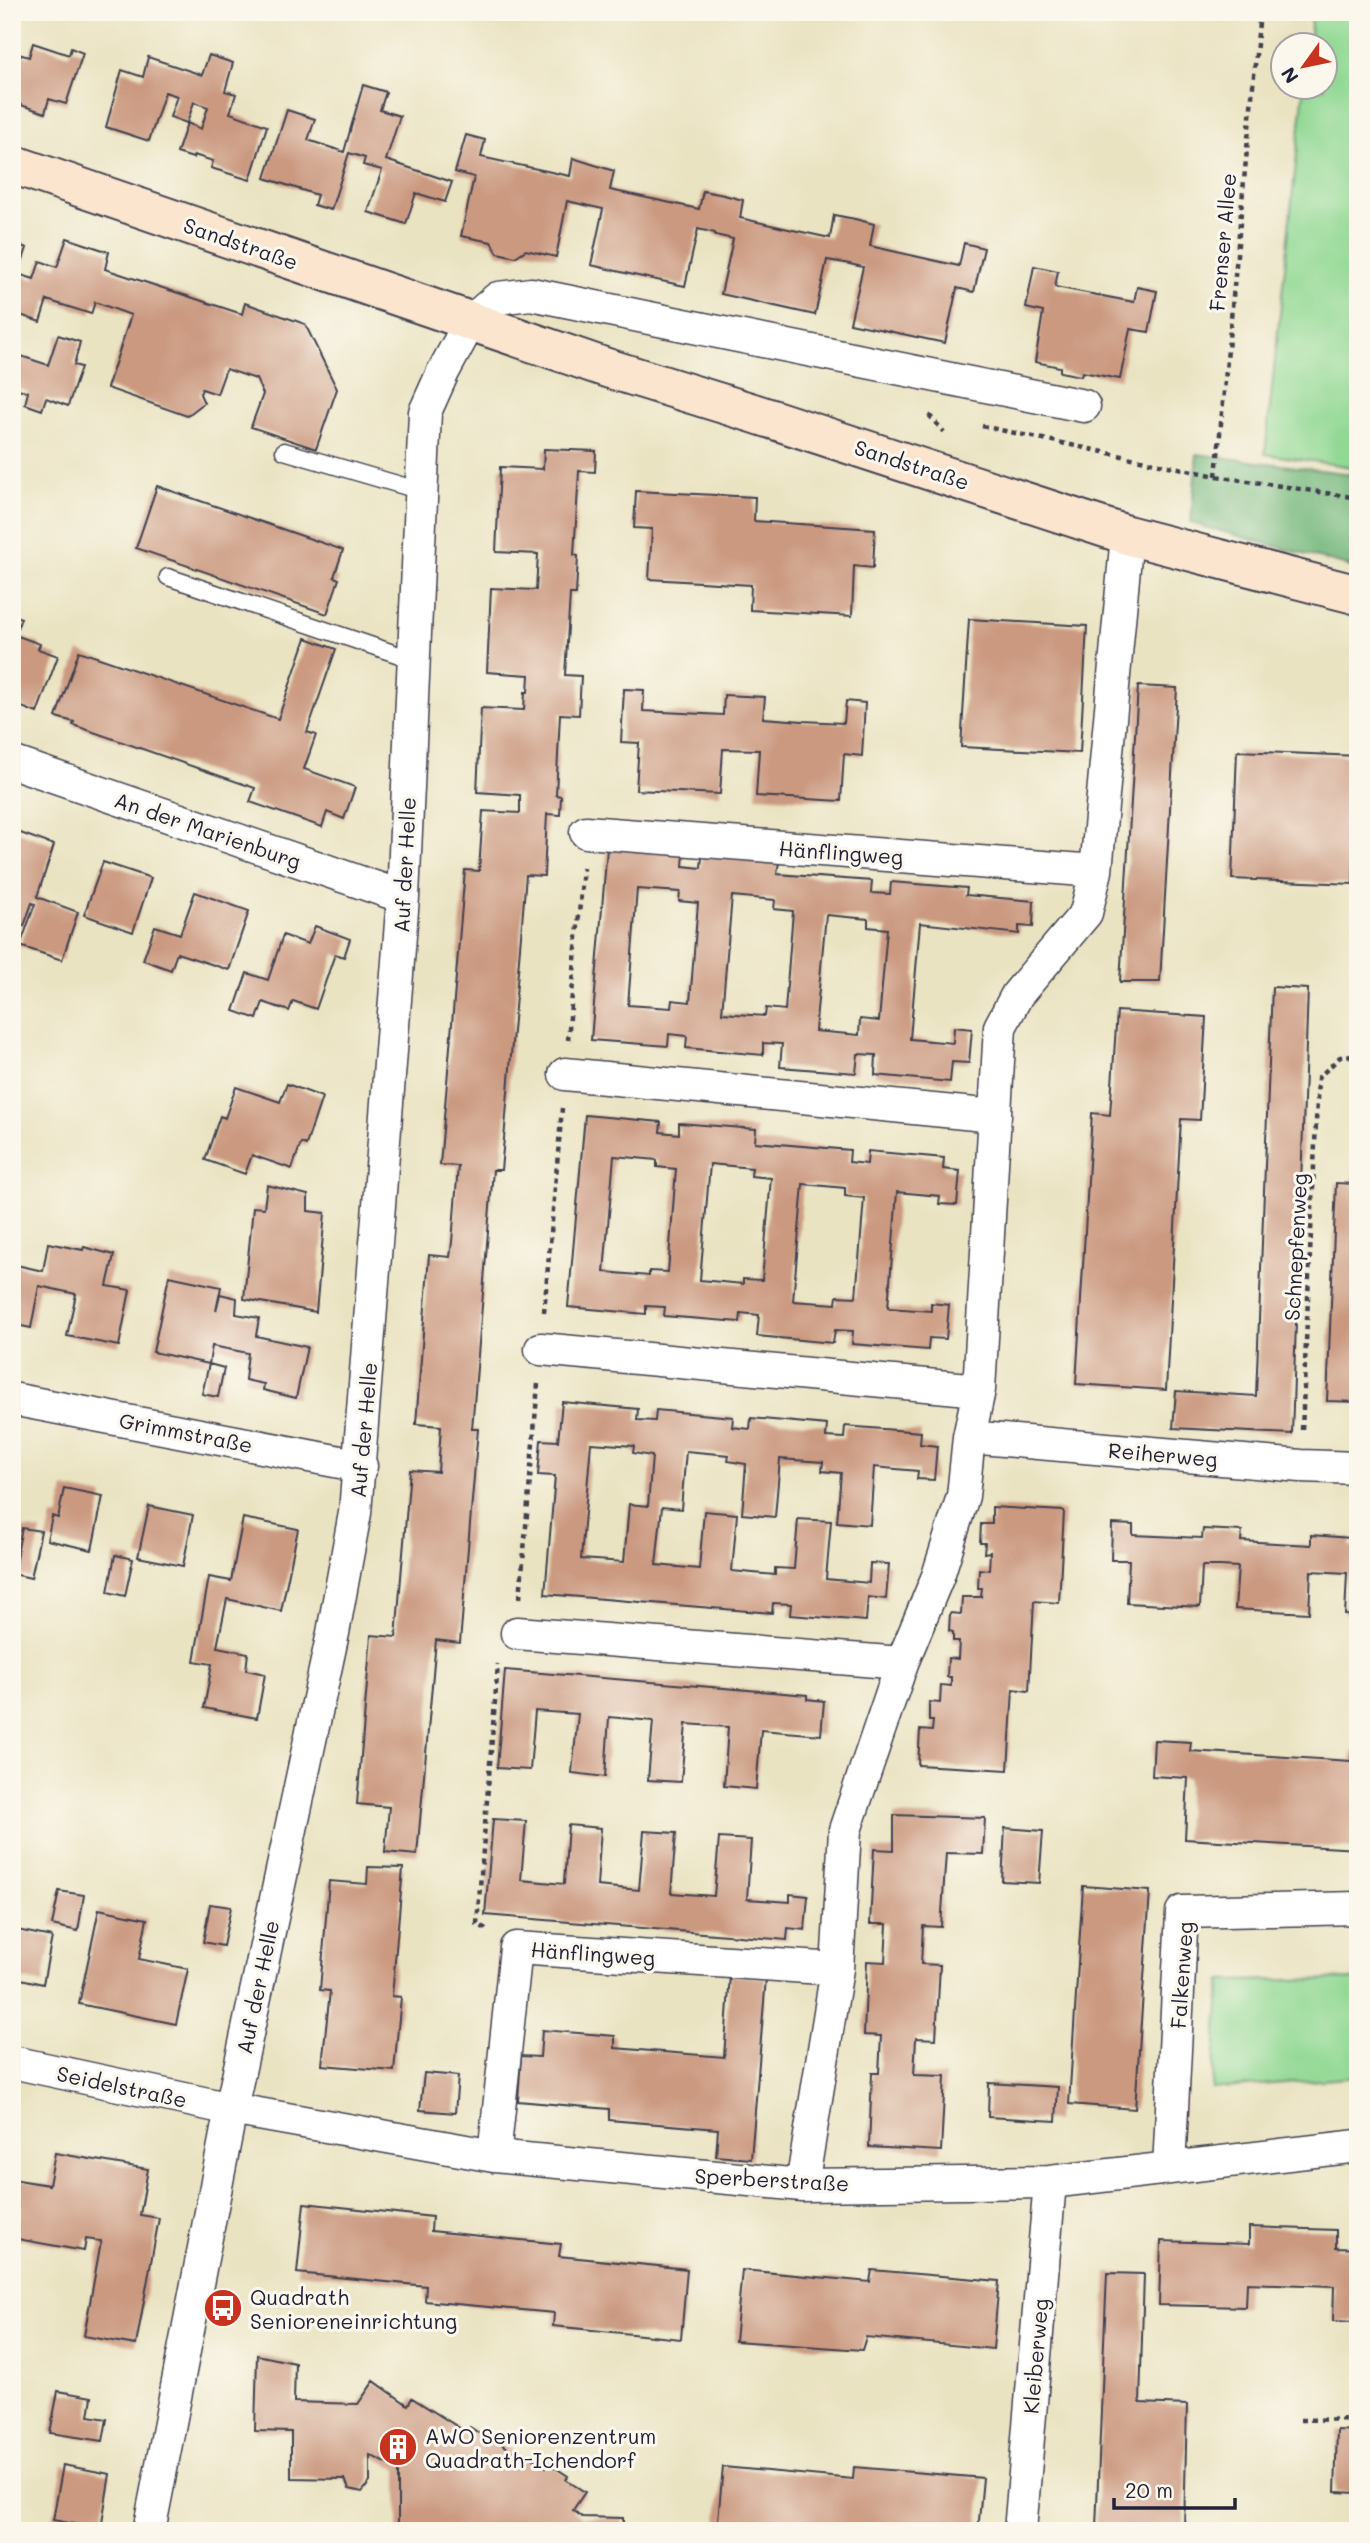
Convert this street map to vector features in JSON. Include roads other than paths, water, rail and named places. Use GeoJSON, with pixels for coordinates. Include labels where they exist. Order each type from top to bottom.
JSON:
{"type":"FeatureCollection","features":[{"type":"Feature","properties":{"kind":"street","name":"Sandstraße"},"geometry":{"type":"LineString","coordinates":[[12,164],[607,368],[753,412],[1127,535],[1358,595]]}},
{"type":"Feature","properties":{"kind":"street"},"geometry":{"type":"LineString","coordinates":[[470,322],[498,298],[531,295],[1084,405]]}},
{"type":"Feature","properties":{"kind":"street","name":"Auf der Helle"},"geometry":{"type":"LineString","coordinates":[[149,2531],[231,2109],[333,1633],[355,1513],[361,1466],[403,897],[425,412],[470,322]]}},
{"type":"Feature","properties":{"kind":"street"},"geometry":{"type":"LineString","coordinates":[[802,2185],[837,1969],[845,1830],[902,1663],[938,1576],[963,1496],[969,1437],[979,1390],[1000,1027],[1017,995],[1086,913],[1096,872],[1127,535]]}},
{"type":"Feature","properties":{"kind":"street","name":"An der Marienburg"},"geometry":{"type":"LineString","coordinates":[[12,762],[403,897]]}},
{"type":"Feature","properties":{"kind":"street","name":"Hänflingweg"},"geometry":{"type":"LineString","coordinates":[[586,832],[1096,872]]}},
{"type":"Feature","properties":{"kind":"street"},"geometry":{"type":"LineString","coordinates":[[565,1074],[995,1116]]}},
{"type":"Feature","properties":{"kind":"street"},"geometry":{"type":"LineString","coordinates":[[541,1349],[979,1390]]}},
{"type":"Feature","properties":{"kind":"street","name":"Grimmstraße"},"geometry":{"type":"LineString","coordinates":[[12,1399],[361,1466]]}},
{"type":"Feature","properties":{"kind":"street","name":"Reiherweg"},"geometry":{"type":"LineString","coordinates":[[969,1437],[1301,1466],[1358,1468]]}},
{"type":"Feature","properties":{"kind":"street"},"geometry":{"type":"LineString","coordinates":[[517,1633],[902,1663]]}},
{"type":"Feature","properties":{"kind":"street","name":"Falkenweg"},"geometry":{"type":"LineString","coordinates":[[1169,2168],[1182,1913],[1358,1908]]}},
{"type":"Feature","properties":{"kind":"street","name":"Hänflingweg"},"geometry":{"type":"LineString","coordinates":[[494,2156],[516,1948],[837,1969]]}},
{"type":"Feature","properties":{"kind":"street","name":"Seidelstraße"},"geometry":{"type":"LineString","coordinates":[[12,2062],[231,2109]]}},
{"type":"Feature","properties":{"kind":"street","name":"Sperberstraße"},"geometry":{"type":"LineString","coordinates":[[231,2109],[494,2156],[802,2185],[1050,2182],[1358,2146]]}},
{"type":"Feature","properties":{"kind":"street","name":"Kleiberweg"},"geometry":{"type":"LineString","coordinates":[[1020,2531],[1050,2182]]}},
{"type":"Feature","properties":{"kind":"lane"},"geometry":{"type":"LineString","coordinates":[[284,451],[421,491]]}},
{"type":"Feature","properties":{"kind":"lane"},"geometry":{"type":"LineString","coordinates":[[168,577],[414,660]]}},
{"type":"Feature","properties":{"kind":"place","name":"Quadrath Senioreneinrichtung"},"geometry":{"type":"Point","coordinates":[223,2308]}},
{"type":"Feature","properties":{"kind":"place","name":"AWO Seniorenzentrum Quadrath-Ichendorf"},"geometry":{"type":"Point","coordinates":[398,2447]}}]}
